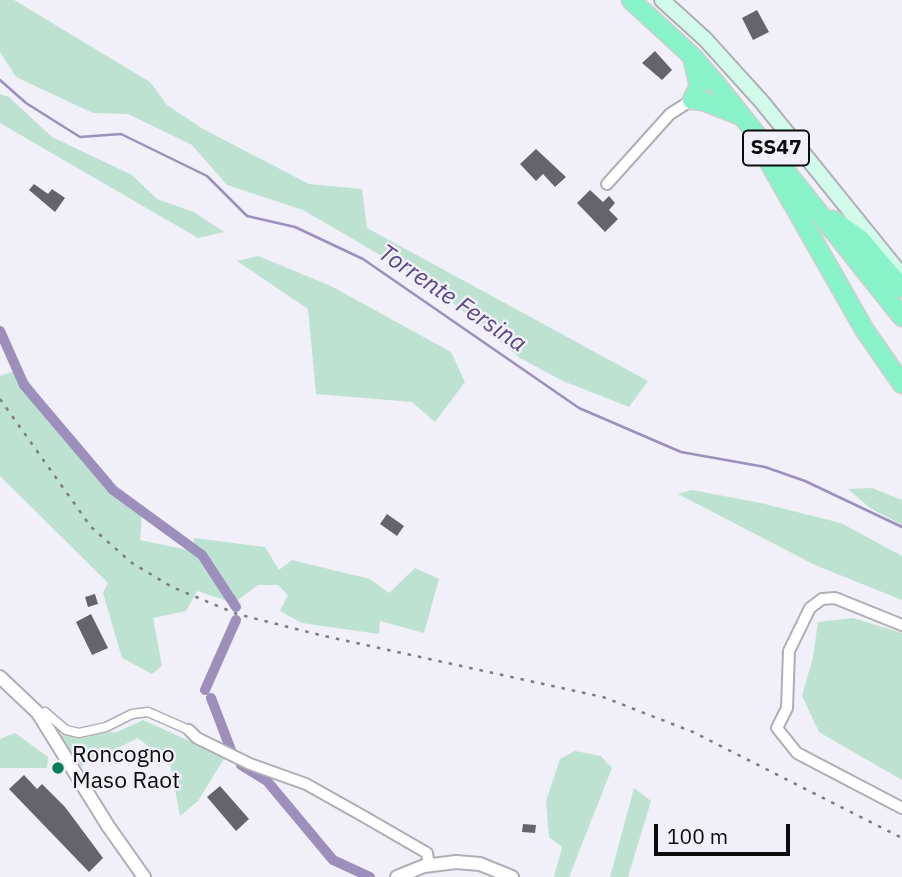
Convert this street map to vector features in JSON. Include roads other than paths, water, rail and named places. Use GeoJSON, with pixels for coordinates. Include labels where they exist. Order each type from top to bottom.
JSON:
{"type":"FeatureCollection","features":[{"type":"Feature","properties":{"kind":"highway","name":"SS47"},"geometry":{"type":"LineString","coordinates":[[631,0],[692,56],[902,317]]}},
{"type":"Feature","properties":{"kind":"highway","name":"SS47"},"geometry":{"type":"LineString","coordinates":[[642,0],[680,34],[902,304]]}},
{"type":"Feature","properties":{"kind":"highway"},"geometry":{"type":"LineString","coordinates":[[692,56],[699,86],[692,100],[703,101],[743,117],[864,330],[902,384]]}},
{"type":"Feature","properties":{"kind":"highway"},"geometry":{"type":"LineString","coordinates":[[833,220],[860,239],[902,288]]}},
{"type":"Feature","properties":{"kind":"main road"},"geometry":{"type":"LineString","coordinates":[[662,0],[705,38],[762,102],[902,276]]}},
{"type":"Feature","properties":{"kind":"street"},"geometry":{"type":"LineString","coordinates":[[607,184],[670,114],[692,100]]}},
{"type":"Feature","properties":{"kind":"street"},"geometry":{"type":"LineString","coordinates":[[902,625],[835,598],[822,599],[810,608],[789,651],[787,708],[777,728],[797,753],[902,808]]}},
{"type":"Feature","properties":{"kind":"street"},"geometry":{"type":"LineString","coordinates":[[0,677],[38,713],[108,826],[144,877]]}},
{"type":"Feature","properties":{"kind":"street"},"geometry":{"type":"LineString","coordinates":[[45,712],[66,730],[79,733],[106,727],[132,714],[148,712],[189,730],[197,738],[250,764],[306,784],[427,853],[429,865]]}},
{"type":"Feature","properties":{"kind":"street"},"geometry":{"type":"LineString","coordinates":[[397,877],[429,865],[456,862],[480,864],[512,877]]}},
{"type":"Feature","properties":{"kind":"waterway","name":"Torrente Fersina"},"geometry":{"type":"LineString","coordinates":[[0,80],[26,103],[80,137],[121,134],[207,176],[247,216],[295,227],[363,259],[579,408],[681,452],[765,467],[805,481],[902,527]]}},
{"type":"Feature","properties":{"kind":"waterway"},"geometry":{"type":"LineString","coordinates":[[0,331],[24,385],[113,490],[202,555],[236,607]]}},
{"type":"Feature","properties":{"kind":"waterway"},"geometry":{"type":"LineString","coordinates":[[205,690],[236,620]]}},
{"type":"Feature","properties":{"kind":"waterway"},"geometry":{"type":"LineString","coordinates":[[211,698],[231,750]]}},
{"type":"Feature","properties":{"kind":"waterway"},"geometry":{"type":"LineString","coordinates":[[241,765],[267,781],[333,860],[370,877]]}},
{"type":"Feature","properties":{"kind":"railway"},"geometry":{"type":"LineString","coordinates":[[0,399],[91,527],[132,563],[172,587],[237,614],[324,636],[603,697],[693,732],[902,838]]}},
{"type":"Feature","properties":{"kind":"place","name":"Roncogno Maso Raot"},"geometry":{"type":"Point","coordinates":[58,768]}}]}
